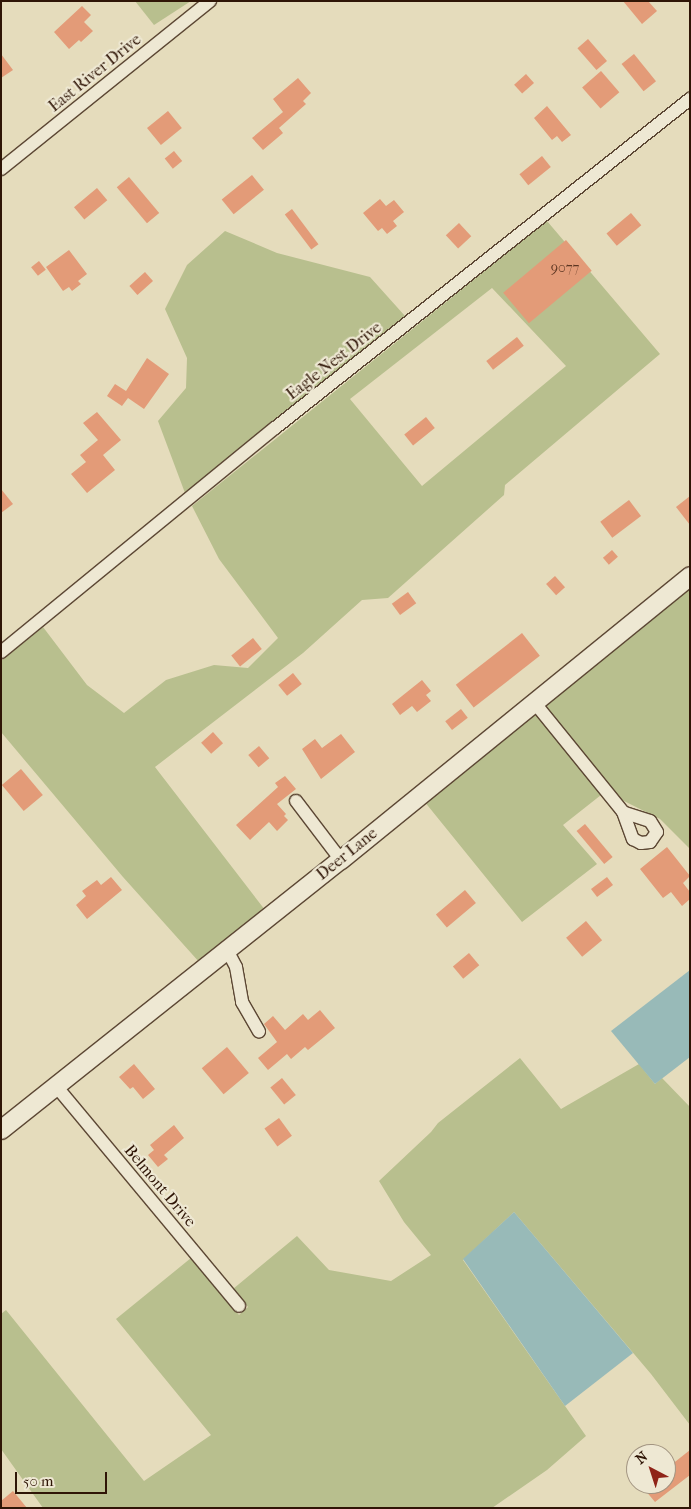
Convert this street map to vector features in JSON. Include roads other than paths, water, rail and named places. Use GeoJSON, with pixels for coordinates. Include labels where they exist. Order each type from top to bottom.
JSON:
{"type":"FeatureCollection","features":[{"type":"Feature","properties":{"kind":"street","name":"East River Drive"},"geometry":{"type":"LineString","coordinates":[[1,169],[210,1]]}},
{"type":"Feature","properties":{"kind":"street","name":"Eagle Nest Drive"},"geometry":{"type":"LineString","coordinates":[[1,652],[275,428],[690,98]]}},
{"type":"Feature","properties":{"kind":"street","name":"Deer Lane"},"geometry":{"type":"LineString","coordinates":[[1,1130],[340,860],[690,576]]}},
{"type":"Feature","properties":{"kind":"street"},"geometry":{"type":"LineString","coordinates":[[534,702],[622,812]]}},
{"type":"Feature","properties":{"kind":"street"},"geometry":{"type":"LineString","coordinates":[[296,801],[340,860]]}},
{"type":"Feature","properties":{"kind":"street"},"geometry":{"type":"LineString","coordinates":[[227,950],[236,967],[242,1002],[259,1030]]}},
{"type":"Feature","properties":{"kind":"street","name":"Belmont Drive"},"geometry":{"type":"LineString","coordinates":[[56,1086],[239,1306]]}},
{"type":"Feature","properties":{"kind":"water"},"geometry":{"type":"Polygon","coordinates":[[[690,970],[690,1057],[655,1084],[611,1031],[690,970]]]}},
{"type":"Feature","properties":{"kind":"water"},"geometry":{"type":"Polygon","coordinates":[[[514,1212],[633,1353],[565,1406],[463,1259],[514,1212]]]}}]}
